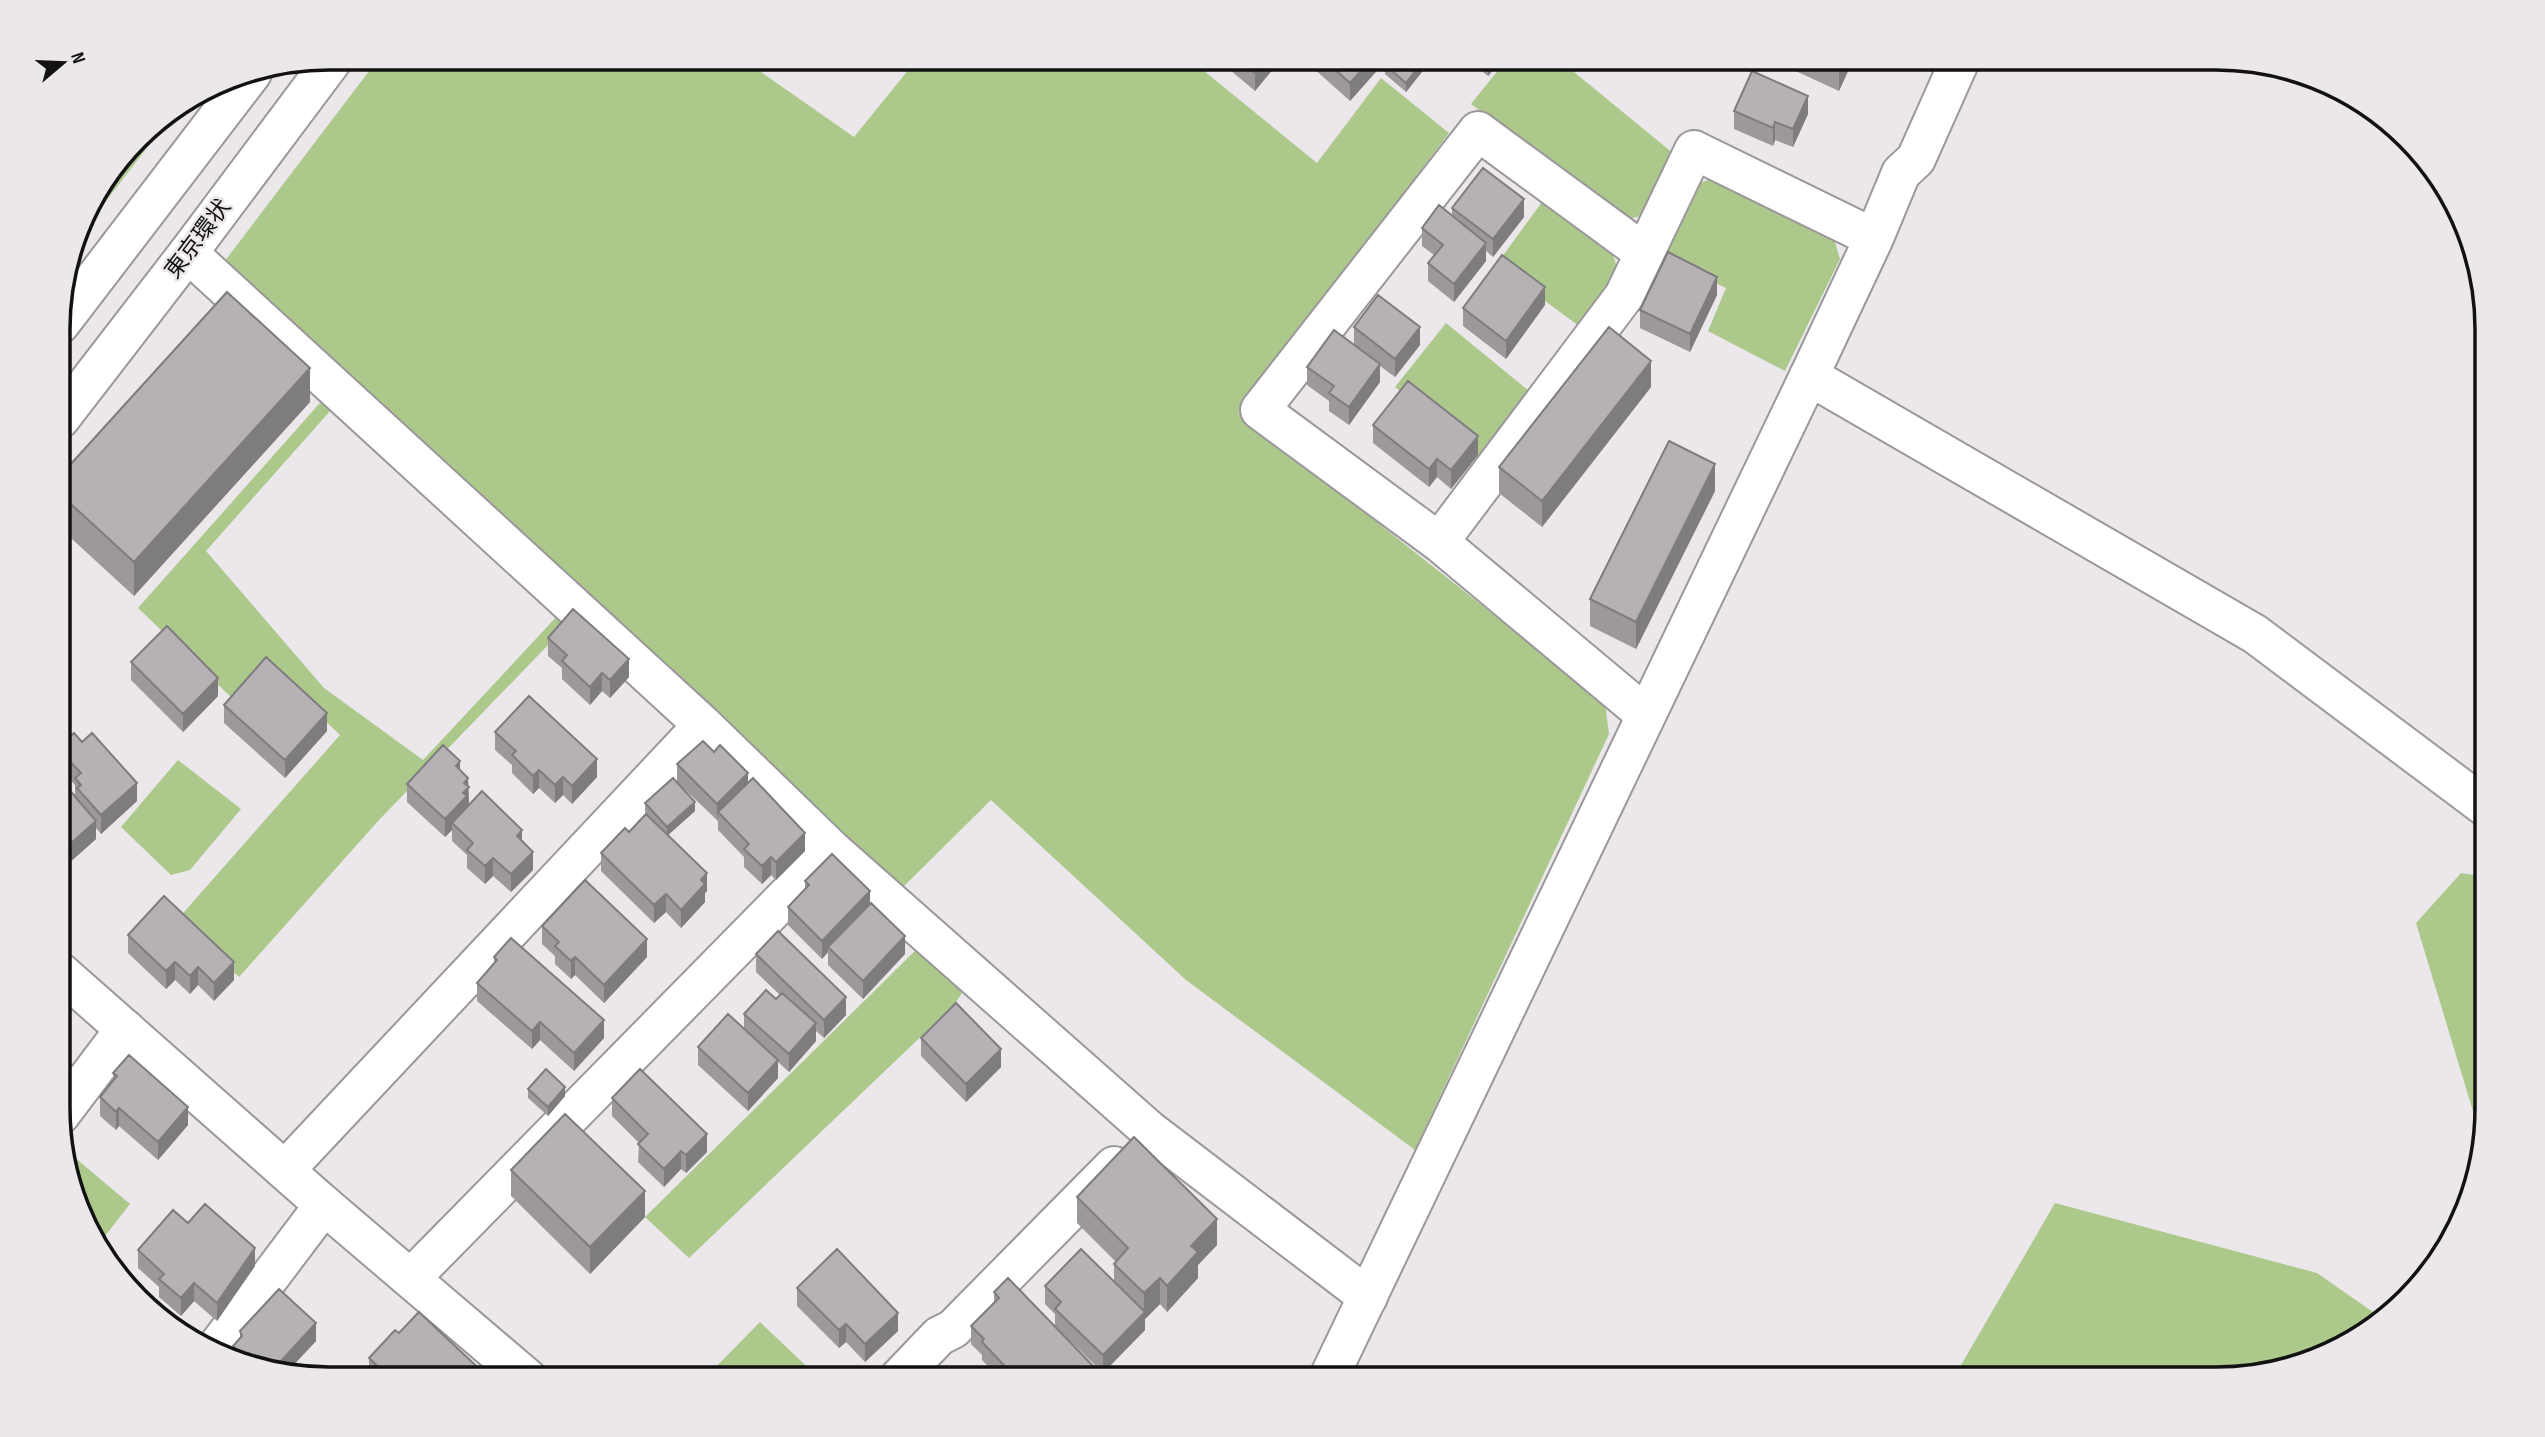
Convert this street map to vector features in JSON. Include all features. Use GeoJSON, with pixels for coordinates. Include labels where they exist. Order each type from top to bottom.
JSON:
{"type":"FeatureCollection","features":[{"type":"Feature","properties":{"kind":"main road","name":"東京環状"},"geometry":{"type":"LineString","coordinates":[[70,406],[325,70]]}},
{"type":"Feature","properties":{"kind":"main road"},"geometry":{"type":"LineString","coordinates":[[1334,1367],[1809,376],[1874,238],[1901,173],[1916,159],[1956,70]]}},
{"type":"Feature","properties":{"kind":"main road"},"geometry":{"type":"LineString","coordinates":[[71,309],[243,85]]}},
{"type":"Feature","properties":{"kind":"main road"},"geometry":{"type":"LineString","coordinates":[[1643,252],[1478,131],[1260,411],[1439,542],[1646,715]]}},
{"type":"Feature","properties":{"kind":"main road"},"geometry":{"type":"LineString","coordinates":[[1439,542],[1624,296],[1694,150],[1874,238]]}},
{"type":"Feature","properties":{"kind":"main road"},"geometry":{"type":"LineString","coordinates":[[188,253],[704,725],[832,850],[1149,1130],[1368,1297]]}},
{"type":"Feature","properties":{"kind":"main road"},"geometry":{"type":"LineString","coordinates":[[1809,376],[2255,634],[2475,799]]}},
{"type":"Feature","properties":{"kind":"main road"},"geometry":{"type":"LineString","coordinates":[[285,1170],[704,725]]}},
{"type":"Feature","properties":{"kind":"main road"},"geometry":{"type":"LineString","coordinates":[[411,1278],[832,850]]}},
{"type":"Feature","properties":{"kind":"main road"},"geometry":{"type":"LineString","coordinates":[[70,981],[324,1205],[514,1367]]}},
{"type":"Feature","properties":{"kind":"main road"},"geometry":{"type":"LineString","coordinates":[[70,1102],[125,1029]]}},
{"type":"Feature","properties":{"kind":"main road"},"geometry":{"type":"LineString","coordinates":[[909,1367],[939,1336],[953,1329],[1149,1130]]}},
{"type":"Feature","properties":{"kind":"main road"},"geometry":{"type":"LineString","coordinates":[[220,1343],[324,1205]]}},
{"type":"Feature","properties":{"kind":"green space"},"geometry":{"type":"Polygon","coordinates":[[[370,70],[758,70],[854,137],[908,70],[1203,70],[1317,163],[1381,78],[1449,133],[1238,412],[1605,703],[1609,734],[1415,1150],[1186,980],[991,800],[896,894],[218,270],[370,70]]]}},
{"type":"Feature","properties":{"kind":"green space"},"geometry":{"type":"Polygon","coordinates":[[[1498,70],[1572,70],[1674,154],[1647,214],[1626,220],[1471,104],[1498,70]]]}},
{"type":"Feature","properties":{"kind":"green space"},"geometry":{"type":"Polygon","coordinates":[[[156,136],[101,208],[134,158],[156,136]]]}},
{"type":"Feature","properties":{"kind":"green space"},"geometry":{"type":"Polygon","coordinates":[[[1713,178],[1834,239],[1840,259],[1785,371],[1708,331],[1726,288],[1661,257],[1694,185],[1713,178]]]}},
{"type":"Feature","properties":{"kind":"green space"},"geometry":{"type":"Polygon","coordinates":[[[1542,202],[1612,252],[1618,270],[1609,288],[1579,326],[1496,265],[1542,202]]]}},
{"type":"Feature","properties":{"kind":"green space"},"geometry":{"type":"Polygon","coordinates":[[[1446,323],[1529,391],[1481,456],[1395,387],[1446,323]]]}},
{"type":"Feature","properties":{"kind":"green space"},"geometry":{"type":"Polygon","coordinates":[[[327,395],[575,617],[379,820],[239,977],[177,920],[340,735],[268,666],[234,700],[138,608],[327,395]],[[331,410],[206,551],[324,688],[423,760],[560,613],[331,410]]]}},
{"type":"Feature","properties":{"kind":"green space"},"geometry":{"type":"Polygon","coordinates":[[[178,760],[241,809],[190,870],[171,875],[121,827],[178,760]]]}},
{"type":"Feature","properties":{"kind":"green space"},"geometry":{"type":"Polygon","coordinates":[[[2461,873],[2475,875],[2475,1116],[2416,923],[2461,873]]]}},
{"type":"Feature","properties":{"kind":"green space"},"geometry":{"type":"Polygon","coordinates":[[[921,945],[966,987],[954,1005],[689,1258],[645,1217],[921,945]]]}},
{"type":"Feature","properties":{"kind":"green space"},"geometry":{"type":"Polygon","coordinates":[[[75,1158],[130,1204],[105,1236],[90,1207],[75,1158]]]}},
{"type":"Feature","properties":{"kind":"green space"},"geometry":{"type":"Polygon","coordinates":[[[2055,1203],[2317,1273],[2374,1313],[2315,1347],[2283,1358],[2249,1365],[1960,1367],[2055,1203]]]}},
{"type":"Feature","properties":{"kind":"green space"},"geometry":{"type":"Polygon","coordinates":[[[760,1322],[807,1367],[716,1367],[760,1322]]]}},
{"type":"Feature","properties":{"kind":"building"},"geometry":{"type":"Polygon","coordinates":[[[1335,70],[1362,70],[1350,83],[1335,70]]]}},
{"type":"Feature","properties":{"kind":"building"},"geometry":{"type":"Polygon","coordinates":[[[1391,70],[1416,70],[1406,83],[1391,70]]]}},
{"type":"Feature","properties":{"kind":"building"},"geometry":{"type":"Polygon","coordinates":[[[1752,71],[1808,96],[1793,129],[1775,122],[1773,128],[1734,111],[1752,71]]]}},
{"type":"Feature","properties":{"kind":"building"},"geometry":{"type":"Polygon","coordinates":[[[1483,168],[1524,199],[1493,239],[1452,208],[1483,168]]]}},
{"type":"Feature","properties":{"kind":"building"},"geometry":{"type":"Polygon","coordinates":[[[1439,205],[1486,243],[1454,284],[1428,263],[1443,245],[1422,228],[1439,205]]]}},
{"type":"Feature","properties":{"kind":"building"},"geometry":{"type":"Polygon","coordinates":[[[1668,252],[1717,277],[1690,334],[1640,310],[1668,252]]]}},
{"type":"Feature","properties":{"kind":"building"},"geometry":{"type":"Polygon","coordinates":[[[1502,255],[1545,287],[1506,341],[1463,308],[1502,255]]]}},
{"type":"Feature","properties":{"kind":"building"},"geometry":{"type":"Polygon","coordinates":[[[227,292],[310,368],[134,562],[70,503],[70,465],[227,292]]]}},
{"type":"Feature","properties":{"kind":"building"},"geometry":{"type":"Polygon","coordinates":[[[1378,295],[1420,327],[1395,359],[1354,327],[1378,295]]]}},
{"type":"Feature","properties":{"kind":"building"},"geometry":{"type":"Polygon","coordinates":[[[1609,327],[1651,361],[1542,501],[1499,467],[1609,327]]]}},
{"type":"Feature","properties":{"kind":"building"},"geometry":{"type":"Polygon","coordinates":[[[1334,330],[1380,364],[1349,407],[1329,393],[1334,386],[1307,367],[1334,330]]]}},
{"type":"Feature","properties":{"kind":"building"},"geometry":{"type":"Polygon","coordinates":[[[1408,381],[1478,436],[1451,470],[1437,459],[1429,469],[1373,425],[1408,381]]]}},
{"type":"Feature","properties":{"kind":"building"},"geometry":{"type":"Polygon","coordinates":[[[1669,441],[1715,464],[1636,622],[1590,599],[1669,441]]]}},
{"type":"Feature","properties":{"kind":"building"},"geometry":{"type":"Polygon","coordinates":[[[573,609],[629,659],[610,680],[602,673],[590,687],[562,661],[567,655],[548,638],[573,609]]]}},
{"type":"Feature","properties":{"kind":"building"},"geometry":{"type":"Polygon","coordinates":[[[167,626],[218,678],[183,714],[131,662],[167,626]]]}},
{"type":"Feature","properties":{"kind":"building"},"geometry":{"type":"Polygon","coordinates":[[[266,657],[327,713],[285,760],[224,705],[266,657]]]}},
{"type":"Feature","properties":{"kind":"building"},"geometry":{"type":"Polygon","coordinates":[[[529,696],[597,759],[572,786],[563,777],[555,785],[539,770],[533,776],[512,755],[516,751],[495,732],[529,696]]]}},
{"type":"Feature","properties":{"kind":"building"},"geometry":{"type":"Polygon","coordinates":[[[74,733],[82,742],[92,733],[137,783],[101,815],[77,788],[81,785],[75,778],[81,773],[70,761],[70,736],[74,733]]]}},
{"type":"Feature","properties":{"kind":"building"},"geometry":{"type":"Polygon","coordinates":[[[703,741],[714,752],[720,745],[748,773],[717,804],[677,764],[703,741]]]}},
{"type":"Feature","properties":{"kind":"building"},"geometry":{"type":"Polygon","coordinates":[[[443,745],[460,761],[456,766],[468,778],[464,783],[469,787],[463,793],[467,796],[445,819],[407,784],[443,745]]]}},
{"type":"Feature","properties":{"kind":"building"},"geometry":{"type":"Polygon","coordinates":[[[673,778],[695,802],[667,827],[645,803],[673,778]]]}},
{"type":"Feature","properties":{"kind":"building"},"geometry":{"type":"Polygon","coordinates":[[[753,778],[805,833],[776,862],[771,857],[762,866],[744,849],[749,844],[718,812],[753,778]]]}},
{"type":"Feature","properties":{"kind":"building"},"geometry":{"type":"Polygon","coordinates":[[[70,791],[96,821],[70,844],[70,791]]]}},
{"type":"Feature","properties":{"kind":"building"},"geometry":{"type":"Polygon","coordinates":[[[482,791],[522,830],[517,836],[533,852],[511,874],[493,858],[485,866],[467,850],[473,843],[452,823],[482,791]]]}},
{"type":"Feature","properties":{"kind":"building"},"geometry":{"type":"Polygon","coordinates":[[[646,814],[707,873],[701,880],[705,884],[681,910],[666,894],[654,905],[601,853],[625,828],[629,832],[646,814]]]}},
{"type":"Feature","properties":{"kind":"building"},"geometry":{"type":"Polygon","coordinates":[[[832,854],[870,891],[822,941],[788,907],[809,885],[805,881],[832,854]]]}},
{"type":"Feature","properties":{"kind":"building"},"geometry":{"type":"Polygon","coordinates":[[[585,880],[647,939],[604,985],[575,957],[571,961],[555,946],[559,942],[542,926],[585,880]]]}},
{"type":"Feature","properties":{"kind":"building"},"geometry":{"type":"Polygon","coordinates":[[[164,896],[234,962],[214,983],[198,967],[190,976],[175,962],[166,971],[128,935],[164,896]]]}},
{"type":"Feature","properties":{"kind":"building"},"geometry":{"type":"Polygon","coordinates":[[[871,903],[905,936],[863,981],[828,947],[871,903]]]}},
{"type":"Feature","properties":{"kind":"building"},"geometry":{"type":"Polygon","coordinates":[[[778,931],[846,997],[824,1020],[756,954],[778,931]]]}},
{"type":"Feature","properties":{"kind":"building"},"geometry":{"type":"Polygon","coordinates":[[[511,938],[604,1020],[574,1053],[540,1022],[532,1031],[477,983],[497,960],[494,957],[511,938]]]}},
{"type":"Feature","properties":{"kind":"building"},"geometry":{"type":"Polygon","coordinates":[[[766,990],[776,999],[782,993],[816,1023],[789,1054],[744,1014],[766,990]]]}},
{"type":"Feature","properties":{"kind":"building"},"geometry":{"type":"Polygon","coordinates":[[[956,1003],[1001,1049],[966,1084],[921,1038],[956,1003]]]}},
{"type":"Feature","properties":{"kind":"building"},"geometry":{"type":"Polygon","coordinates":[[[728,1014],[778,1060],[748,1093],[698,1047],[728,1014]]]}},
{"type":"Feature","properties":{"kind":"building"},"geometry":{"type":"Polygon","coordinates":[[[129,1055],[188,1107],[158,1142],[119,1108],[116,1112],[100,1097],[117,1076],[113,1073],[129,1055]]]}},
{"type":"Feature","properties":{"kind":"building"},"geometry":{"type":"Polygon","coordinates":[[[546,1069],[565,1087],[548,1107],[528,1089],[546,1069]]]}},
{"type":"Feature","properties":{"kind":"building"},"geometry":{"type":"Polygon","coordinates":[[[640,1069],[707,1134],[686,1155],[681,1151],[664,1169],[638,1144],[648,1134],[612,1098],[640,1069]]]}},
{"type":"Feature","properties":{"kind":"building"},"geometry":{"type":"Polygon","coordinates":[[[565,1114],[645,1191],[590,1247],[511,1170],[565,1114]]]}},
{"type":"Feature","properties":{"kind":"building"},"geometry":{"type":"Polygon","coordinates":[[[1134,1137],[1217,1219],[1191,1246],[1198,1252],[1167,1286],[1160,1278],[1144,1293],[1114,1264],[1128,1248],[1077,1197],[1134,1137]]]}},
{"type":"Feature","properties":{"kind":"building"},"geometry":{"type":"Polygon","coordinates":[[[205,1204],[255,1248],[217,1303],[194,1283],[181,1298],[159,1279],[164,1274],[138,1250],[173,1210],[188,1223],[205,1204]]]}},
{"type":"Feature","properties":{"kind":"building"},"geometry":{"type":"Polygon","coordinates":[[[837,1249],[898,1313],[865,1344],[846,1324],[839,1330],[797,1288],[837,1249]]]}},
{"type":"Feature","properties":{"kind":"building"},"geometry":{"type":"Polygon","coordinates":[[[1081,1249],[1145,1312],[1103,1355],[1055,1309],[1061,1302],[1045,1286],[1081,1249]]]}},
{"type":"Feature","properties":{"kind":"building"},"geometry":{"type":"Polygon","coordinates":[[[1008,1278],[1094,1367],[1006,1367],[971,1326],[999,1298],[994,1292],[1008,1278]]]}},
{"type":"Feature","properties":{"kind":"building"},"geometry":{"type":"Polygon","coordinates":[[[279,1289],[316,1323],[280,1362],[237,1350],[233,1346],[242,1336],[240,1331],[279,1289]]]}},
{"type":"Feature","properties":{"kind":"building"},"geometry":{"type":"Polygon","coordinates":[[[419,1312],[477,1367],[378,1367],[369,1358],[395,1330],[399,1333],[419,1312]]]}}]}
